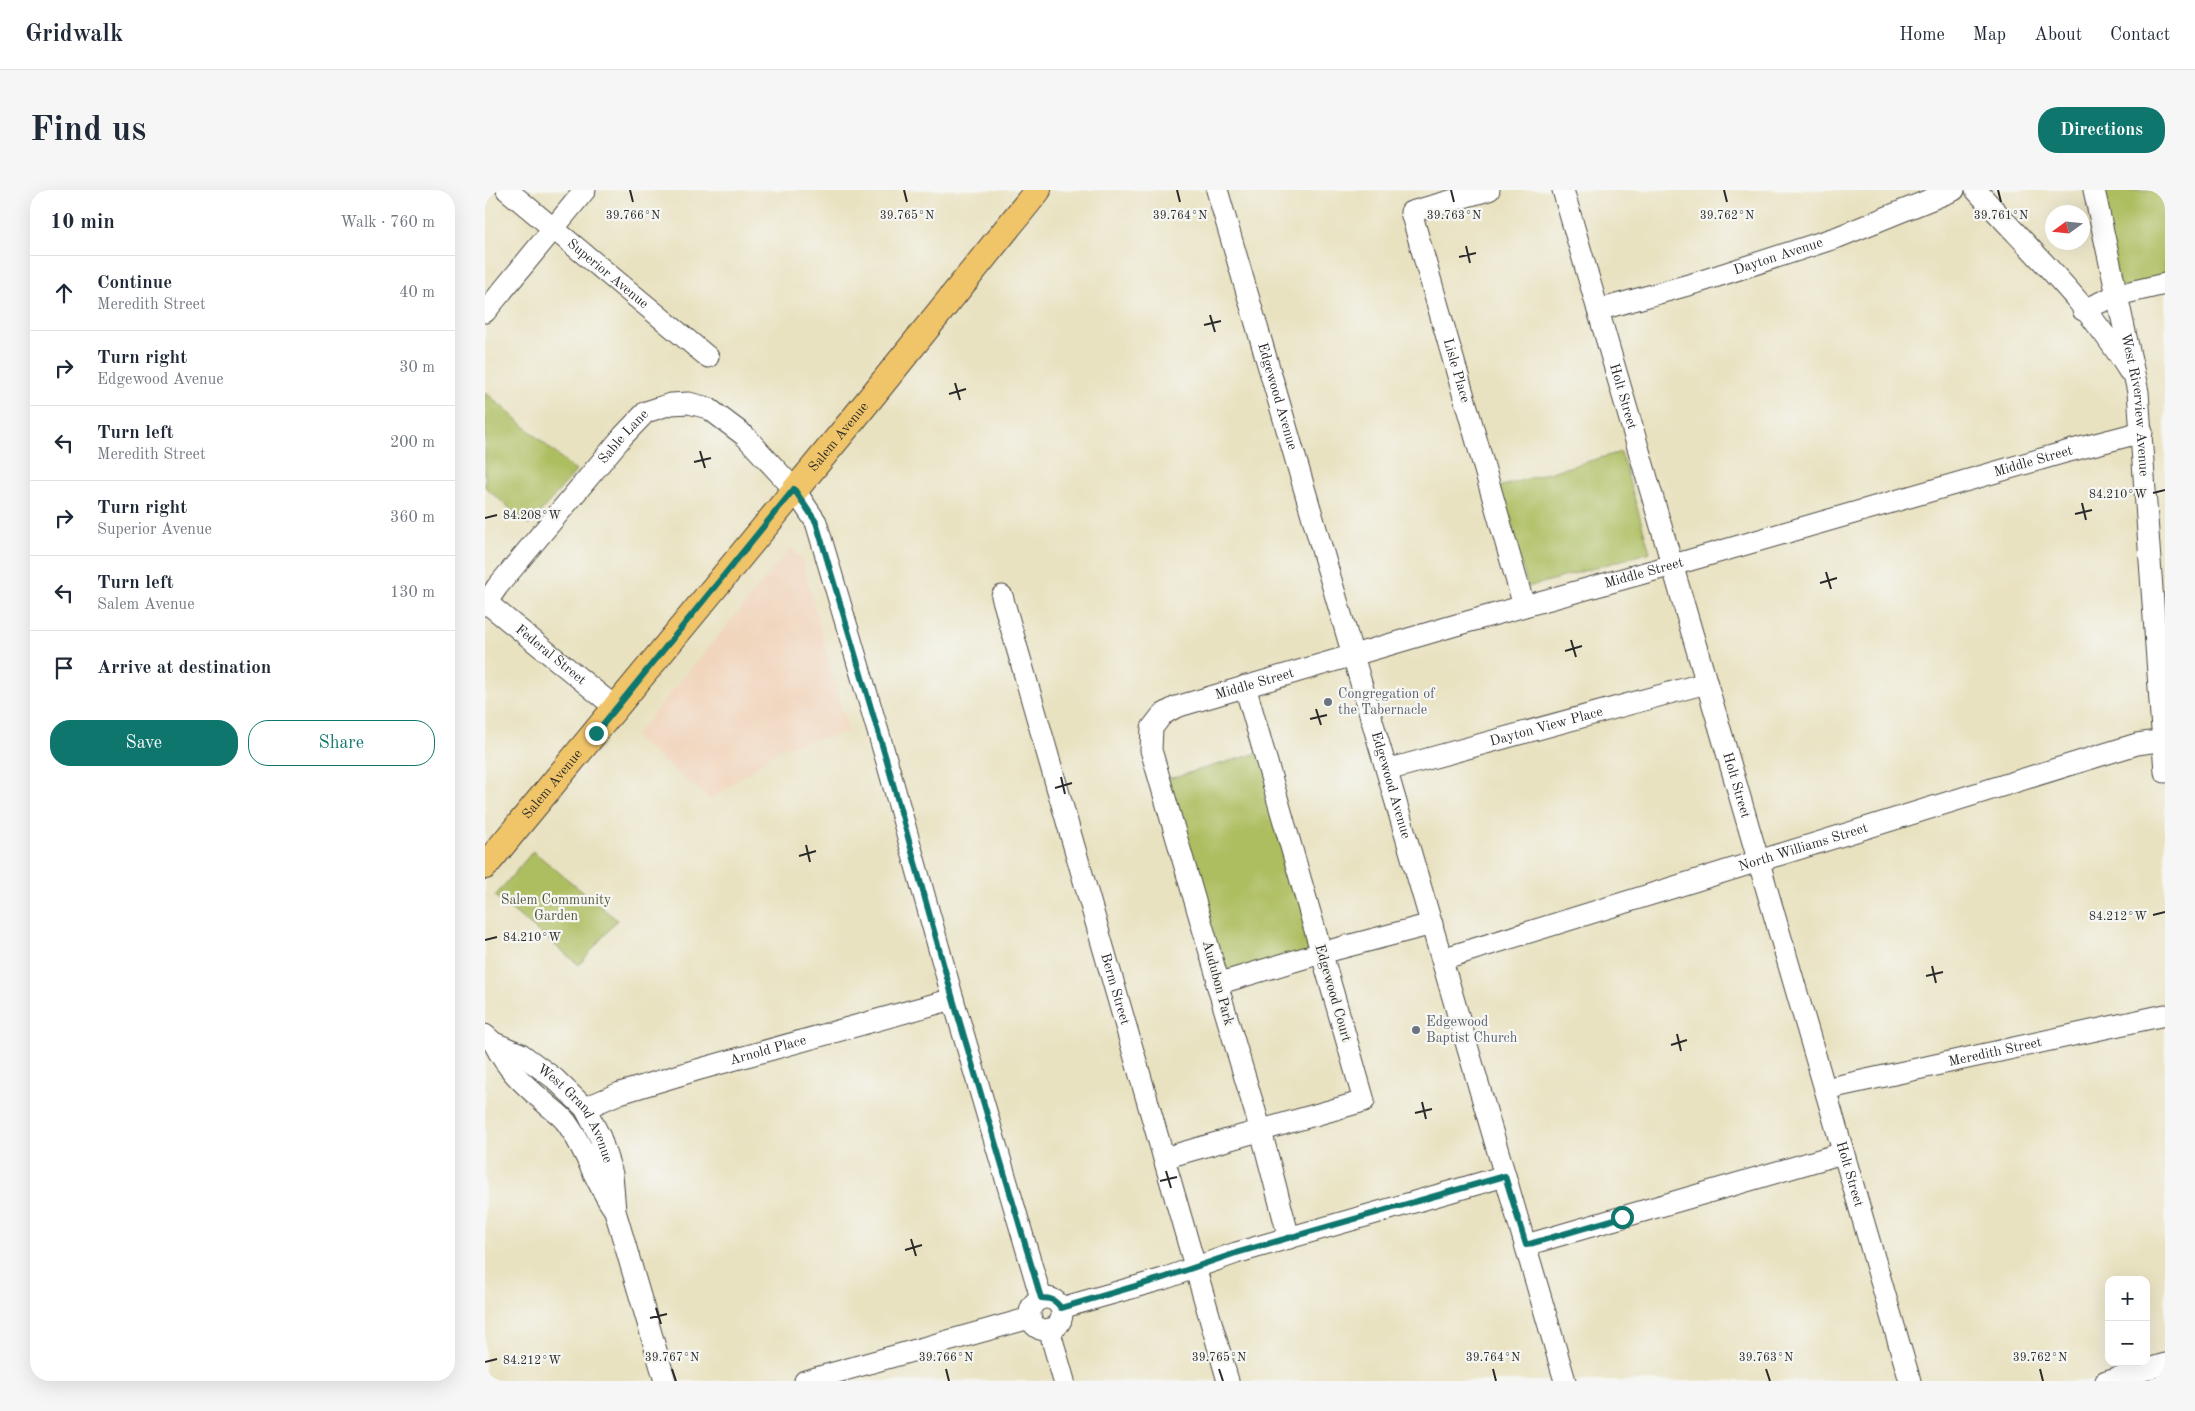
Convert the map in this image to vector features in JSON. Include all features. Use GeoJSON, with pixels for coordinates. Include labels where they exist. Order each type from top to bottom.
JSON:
{"type":"FeatureCollection","features":[{"type":"Feature","properties":{"kind":"main road","name":"Salem Avenue"},"geometry":{"type":"LineString","coordinates":[[485,866],[925,332],[1038,190]]}},
{"type":"Feature","properties":{"kind":"street","name":"Superior Avenue"},"geometry":{"type":"LineString","coordinates":[[507,190],[708,356]]}},
{"type":"Feature","properties":{"kind":"street"},"geometry":{"type":"LineString","coordinates":[[485,312],[585,190]]}},
{"type":"Feature","properties":{"kind":"street","name":"Edgewood Avenue"},"geometry":{"type":"LineString","coordinates":[[1217,190],[1565,1381]]}},
{"type":"Feature","properties":{"kind":"street","name":"Lisle Place"},"geometry":{"type":"LineString","coordinates":[[1489,190],[1411,212],[1524,606]]}},
{"type":"Feature","properties":{"kind":"street","name":"Holt Street"},"geometry":{"type":"LineString","coordinates":[[1563,190],[1909,1381]]}},
{"type":"Feature","properties":{"kind":"street","name":"Dayton Avenue"},"geometry":{"type":"LineString","coordinates":[[1598,310],[1699,282],[1838,237],[1954,190]]}},
{"type":"Feature","properties":{"kind":"street"},"geometry":{"type":"LineString","coordinates":[[1976,190],[2059,279],[2118,352],[2138,392]]}},
{"type":"Feature","properties":{"kind":"street","name":"West Riverview Avenue"},"geometry":{"type":"LineString","coordinates":[[2094,190],[2138,392],[2142,432],[2155,494],[2165,772]]}},
{"type":"Feature","properties":{"kind":"street"},"geometry":{"type":"LineString","coordinates":[[2083,310],[2117,295],[2165,284]]}},
{"type":"Feature","properties":{"kind":"street","name":"Sable Lane"},"geometry":{"type":"LineString","coordinates":[[486,604],[623,436],[646,412],[653,408],[689,403],[707,408],[745,436],[794,489]]}},
{"type":"Feature","properties":{"kind":"street","name":"Middle Street"},"geometry":{"type":"LineString","coordinates":[[1152,728],[1162,715],[1176,707],[1245,686],[2069,451],[2142,432]]}},
{"type":"Feature","properties":{"kind":"street"},"geometry":{"type":"LineString","coordinates":[[794,489],[816,522],[1041,1298]]}},
{"type":"Feature","properties":{"kind":"street","name":"Berm Street"},"geometry":{"type":"LineString","coordinates":[[1002,596],[1228,1381]]}},
{"type":"Feature","properties":{"kind":"street","name":"Federal Street"},"geometry":{"type":"LineString","coordinates":[[486,604],[616,708]]}},
{"type":"Feature","properties":{"kind":"street","name":"Dayton View Place"},"geometry":{"type":"LineString","coordinates":[[1387,770],[1706,683]]}},
{"type":"Feature","properties":{"kind":"street","name":"Edgewood Court"},"geometry":{"type":"LineString","coordinates":[[1164,1158],[1364,1101],[1245,686]]}},
{"type":"Feature","properties":{"kind":"street","name":"Audubon Park"},"geometry":{"type":"LineString","coordinates":[[1152,728],[1151,750],[1261,1131],[1289,1238]]}},
{"type":"Feature","properties":{"kind":"street","name":"North Williams Street"},"geometry":{"type":"LineString","coordinates":[[1442,960],[2137,744],[2164,740]]}},
{"type":"Feature","properties":{"kind":"street"},"geometry":{"type":"LineString","coordinates":[[1217,984],[1321,953],[1432,924]]}},
{"type":"Feature","properties":{"kind":"street","name":"Arnold Place"},"geometry":{"type":"LineString","coordinates":[[585,1108],[620,1093],[953,999]]}},
{"type":"Feature","properties":{"kind":"street","name":"Meredith Street"},"geometry":{"type":"LineString","coordinates":[[1825,1089],[2165,1015]]}},
{"type":"Feature","properties":{"kind":"street","name":"West Grand Avenue"},"geometry":{"type":"LineString","coordinates":[[490,1039],[521,1054],[555,1079],[585,1108],[600,1137],[612,1174],[615,1211],[665,1381]]}},
{"type":"Feature","properties":{"kind":"street","name":"West Grand Avenue"},"geometry":{"type":"LineString","coordinates":[[490,1039],[504,1063],[523,1084],[565,1121],[577,1139],[601,1190],[615,1211]]}},
{"type":"Feature","properties":{"kind":"street"},"geometry":{"type":"LineString","coordinates":[[1526,1245],[1843,1153]]}},
{"type":"Feature","properties":{"kind":"street"},"geometry":{"type":"LineString","coordinates":[[1061,1308],[1236,1253],[1505,1176]]}},
{"type":"Feature","properties":{"kind":"street"},"geometry":{"type":"LineString","coordinates":[[1041,1298],[1049,1298],[1061,1308],[1060,1322],[1055,1327],[1049,1329],[1037,1327],[1030,1318],[1032,1306],[1041,1298]]}},
{"type":"Feature","properties":{"kind":"street"},"geometry":{"type":"LineString","coordinates":[[805,1381],[1030,1318]]}},
{"type":"Feature","properties":{"kind":"street"},"geometry":{"type":"LineString","coordinates":[[1049,1329],[1063,1381]]}},
{"type":"Feature","properties":{"kind":"street"},"geometry":{"type":"LineString","coordinates":[[2106,1381],[2165,1364]]}},
{"type":"Feature","properties":{"kind":"shaded area"},"geometry":{"type":"Polygon","coordinates":[[[791,548],[801,558],[848,732],[780,748],[711,800],[634,737],[791,548]]]}},
{"type":"Feature","properties":{"kind":"green space"},"geometry":{"type":"Polygon","coordinates":[[[2094,190],[2165,190],[2165,284],[2117,295],[2094,190]]]}},
{"type":"Feature","properties":{"kind":"green space"},"geometry":{"type":"Polygon","coordinates":[[[485,392],[576,471],[529,525],[485,487],[485,392]]]}},
{"type":"Feature","properties":{"kind":"green space"},"geometry":{"type":"Polygon","coordinates":[[[1621,452],[1650,552],[1528,587],[1499,487],[1621,452]]]}},
{"type":"Feature","properties":{"kind":"green space"},"geometry":{"type":"Polygon","coordinates":[[[1261,752],[1318,951],[1218,980],[1161,781],[1261,752]]]}},
{"type":"Feature","properties":{"kind":"green space","name":"Salem Community Garden"},"geometry":{"type":"Polygon","coordinates":[[[533,851],[617,920],[579,965],[495,896],[533,851]]]}},
{"type":"Feature","properties":{"kind":"place","name":"Congregation of the Tabernacle"},"geometry":{"type":"Point","coordinates":[1328,702]}},
{"type":"Feature","properties":{"kind":"place","name":"Edgewood Baptist Church"},"geometry":{"type":"Point","coordinates":[1416,1030]}},
{"type":"Feature","properties":{"kind":"route"},"geometry":{"type":"LineString","coordinates":[[596,733],[794,489],[816,522],[1041,1298],[1049,1298],[1061,1308],[1163,1278],[1236,1253],[1505,1176],[1526,1245],[1622,1217]]}}]}
